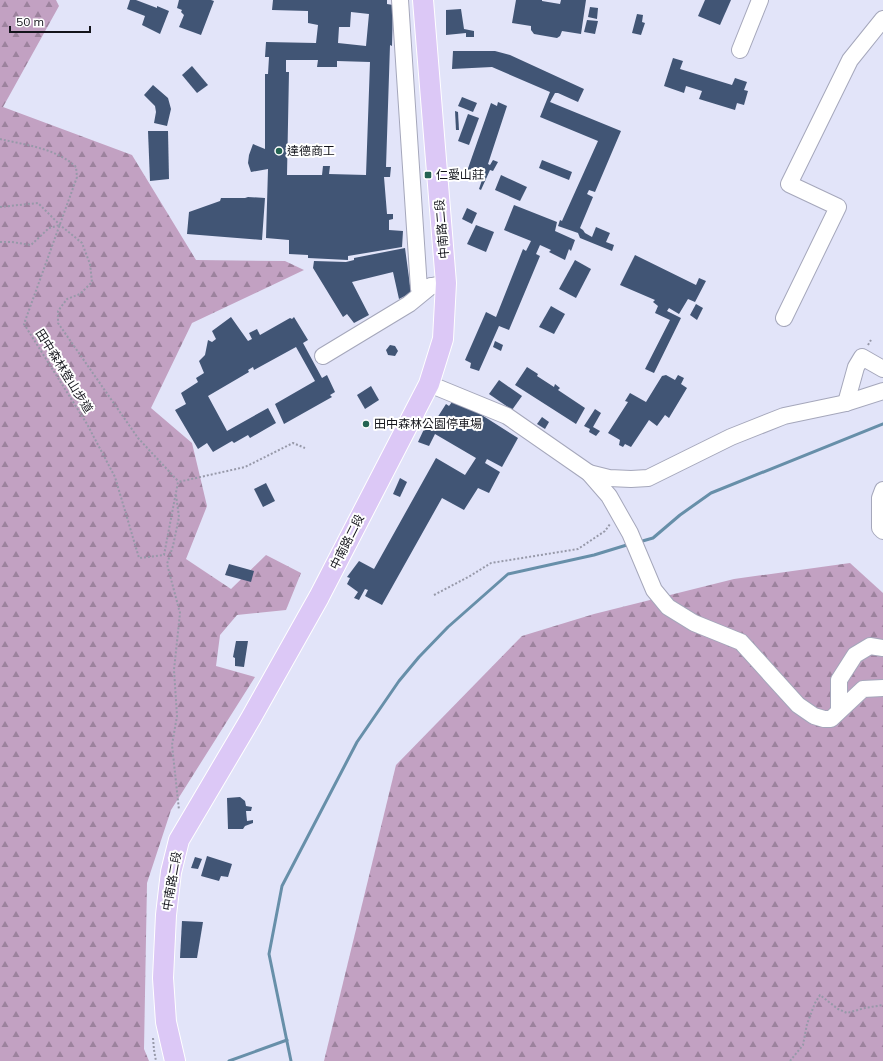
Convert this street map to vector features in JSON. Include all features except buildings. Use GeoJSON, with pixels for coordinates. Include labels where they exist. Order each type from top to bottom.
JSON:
{"type":"FeatureCollection","features":[{"type":"Feature","properties":{"kind":"main road","name":"中南路二段"},"geometry":{"type":"LineString","coordinates":[[175,1061],[166,1022],[163,978],[166,915],[171,872],[179,840],[251,718],[319,597],[429,384],[443,338],[438,284],[423,0]]}},
{"type":"Feature","properties":{"kind":"street"},"geometry":{"type":"LineString","coordinates":[[400,0],[419,289],[438,284]]}},
{"type":"Feature","properties":{"kind":"street"},"geometry":{"type":"LineString","coordinates":[[740,50],[760,0]]}},
{"type":"Feature","properties":{"kind":"street"},"geometry":{"type":"LineString","coordinates":[[784,318],[838,207],[789,184],[850,60],[883,19]]}},
{"type":"Feature","properties":{"kind":"street"},"geometry":{"type":"LineString","coordinates":[[323,356],[409,304],[438,284]]}},
{"type":"Feature","properties":{"kind":"street"},"geometry":{"type":"LineString","coordinates":[[846,403],[856,367],[862,357],[883,369]]}},
{"type":"Feature","properties":{"kind":"street"},"geometry":{"type":"LineString","coordinates":[[429,384],[507,416],[589,473],[609,496],[630,533],[654,590],[668,607],[694,623],[741,642],[798,705],[814,716],[824,719],[831,719],[863,689],[883,688]]}},
{"type":"Feature","properties":{"kind":"street"},"geometry":{"type":"LineString","coordinates":[[589,473],[609,478],[648,478],[732,437],[784,416],[846,403],[883,391]]}},
{"type":"Feature","properties":{"kind":"street"},"geometry":{"type":"LineString","coordinates":[[883,490],[880,498],[880,528],[883,531]]}},
{"type":"Feature","properties":{"kind":"street"},"geometry":{"type":"LineString","coordinates":[[839,710],[839,680],[855,655],[870,646],[883,648]]}},
{"type":"Feature","properties":{"kind":"path"},"geometry":{"type":"LineString","coordinates":[[0,139],[54,153],[70,161],[76,167],[77,177],[60,225]]}},
{"type":"Feature","properties":{"kind":"path"},"geometry":{"type":"LineString","coordinates":[[0,207],[38,203],[60,225]]}},
{"type":"Feature","properties":{"kind":"path"},"geometry":{"type":"LineString","coordinates":[[0,242],[31,245],[49,228],[60,225]]}},
{"type":"Feature","properties":{"kind":"path","name":"田中森林登山步道"},"geometry":{"type":"LineString","coordinates":[[60,225],[82,243],[90,264],[92,282],[80,294],[67,299],[58,310],[58,322],[138,438],[178,482],[164,555],[139,558],[116,477],[87,424],[24,324],[60,225]]}},
{"type":"Feature","properties":{"kind":"path"},"geometry":{"type":"LineString","coordinates":[[178,482],[245,467],[293,443],[305,448]]}},
{"type":"Feature","properties":{"kind":"path"},"geometry":{"type":"LineString","coordinates":[[176,492],[179,517],[173,546],[167,564],[180,613],[174,670],[177,716],[172,745],[179,816]]}},
{"type":"Feature","properties":{"kind":"path"},"geometry":{"type":"LineString","coordinates":[[434,595],[491,563],[578,549],[605,531],[618,512]]}},
{"type":"Feature","properties":{"kind":"path"},"geometry":{"type":"LineString","coordinates":[[790,1061],[803,1045],[807,1024],[820,995],[838,1009],[847,1013],[883,1005]]}},
{"type":"Feature","properties":{"kind":"green space"},"geometry":{"type":"Polygon","coordinates":[[[0,0],[56,0],[59,6],[3,107],[132,155],[196,260],[285,261],[304,270],[192,323],[151,408],[192,443],[207,506],[186,559],[231,589],[266,555],[301,573],[286,610],[237,615],[220,635],[216,666],[255,677],[171,810],[147,883],[144,1049],[149,1061],[0,1061],[0,0]]]}},
{"type":"Feature","properties":{"kind":"green space"},"geometry":{"type":"Polygon","coordinates":[[[850,563],[883,593],[883,1061],[324,1061],[396,765],[522,636],[594,614],[734,579],[850,563]]]}},
{"type":"Feature","properties":{"kind":"waterway"},"geometry":{"type":"LineString","coordinates":[[639,542],[653,538],[680,515],[711,493],[883,424]]}},
{"type":"Feature","properties":{"kind":"waterway"},"geometry":{"type":"LineString","coordinates":[[291,1061],[269,954],[282,886],[357,742],[399,681],[419,657],[448,627],[508,574],[594,555],[630,544]]}},
{"type":"Feature","properties":{"kind":"waterway"},"geometry":{"type":"LineString","coordinates":[[229,1061],[287,1040]]}},
{"type":"Feature","properties":{"kind":"place","name":"達德商工"},"geometry":{"type":"Point","coordinates":[279,151]}},
{"type":"Feature","properties":{"kind":"place","name":"仁愛山莊"},"geometry":{"type":"Point","coordinates":[428,175]}},
{"type":"Feature","properties":{"kind":"place","name":"田中森林公園停車場"},"geometry":{"type":"Point","coordinates":[366,424]}}]}
